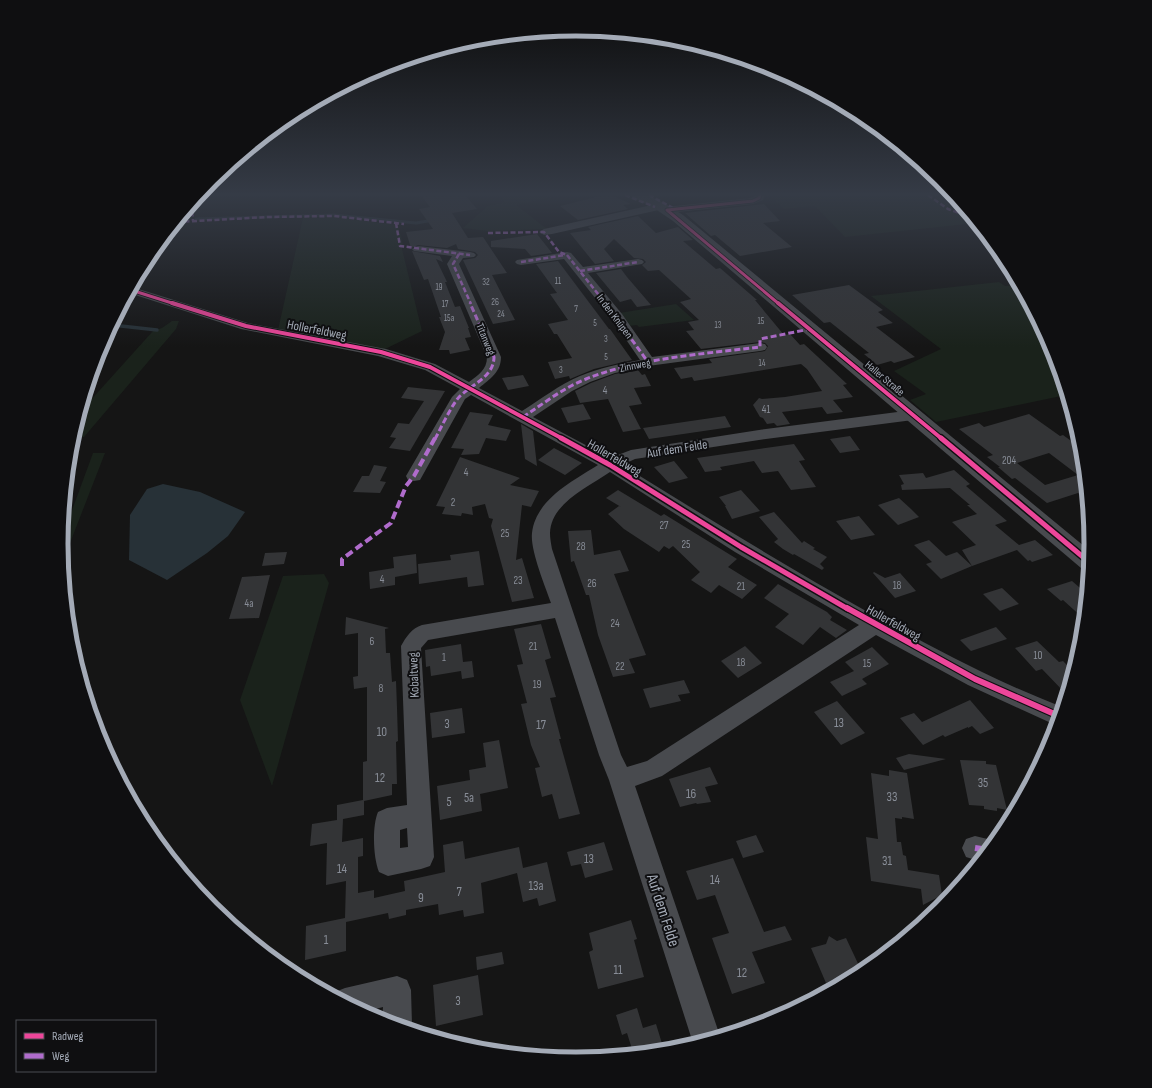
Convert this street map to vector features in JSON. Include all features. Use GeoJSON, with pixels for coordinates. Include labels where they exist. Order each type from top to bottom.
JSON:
{"type":"FeatureCollection","features":[{"type":"Feature","properties":{"kind":"street","name":"Haller Straße"},"geometry":{"type":"LineString","coordinates":[[709,246],[1084,557]]}},
{"type":"Feature","properties":{"kind":"street","name":"Titanweg"},"geometry":{"type":"LineString","coordinates":[[414,476],[459,397],[489,373],[494,365],[494,357],[454,264],[464,255],[418,249]]}},
{"type":"Feature","properties":{"kind":"street","name":"In den Knüpen"},"geometry":{"type":"LineString","coordinates":[[521,262],[567,254],[617,317],[648,362]]}},
{"type":"Feature","properties":{"kind":"street"},"geometry":{"type":"LineString","coordinates":[[580,271],[638,262]]}},
{"type":"Feature","properties":{"kind":"street","name":"Hollerfeldweg"},"geometry":{"type":"LineString","coordinates":[[135,291],[246,326],[381,352],[430,367],[610,465],[741,547],[875,625],[976,680],[1054,714]]}},
{"type":"Feature","properties":{"kind":"street","name":"Zinnweg"},"geometry":{"type":"LineString","coordinates":[[522,417],[567,388],[585,379],[611,370],[648,362],[760,348]]}},
{"type":"Feature","properties":{"kind":"street","name":"Auf dem Felde"},"geometry":{"type":"LineString","coordinates":[[705,1035],[621,780],[610,754],[543,549],[541,533],[544,519],[553,506],[564,495],[610,465],[631,455],[759,435],[913,415]]}},
{"type":"Feature","properties":{"kind":"street","name":"Kobaltweg"},"geometry":{"type":"LineString","coordinates":[[419,815],[411,646],[422,633],[562,609]]}},
{"type":"Feature","properties":{"kind":"street"},"geometry":{"type":"LineString","coordinates":[[621,780],[654,769],[875,625]]}},
{"type":"Feature","properties":{"kind":"street"},"geometry":{"type":"LineString","coordinates":[[352,1000],[397,990],[397,1019]]}},
{"type":"Feature","properties":{"kind":"shaded area"},"geometry":{"type":"Polygon","coordinates":[[[297,246],[403,246],[402,249],[422,331],[383,350],[278,330],[297,246]]]}},
{"type":"Feature","properties":{"kind":"shaded area"},"geometry":{"type":"Polygon","coordinates":[[[999,282],[1005,286],[1013,285],[1032,319],[1062,396],[936,422],[910,400],[926,394],[894,371],[941,349],[871,296],[999,282]]]}},
{"type":"Feature","properties":{"kind":"shaded area"},"geometry":{"type":"Polygon","coordinates":[[[676,304],[694,320],[639,327],[637,325],[628,326],[619,313],[676,304]]]}},
{"type":"Feature","properties":{"kind":"shaded area"},"geometry":{"type":"Polygon","coordinates":[[[172,321],[179,321],[176,329],[84,437],[80,437],[88,403],[153,331],[162,328],[172,321]]]}},
{"type":"Feature","properties":{"kind":"shaded area"},"geometry":{"type":"Polygon","coordinates":[[[93,453],[105,453],[68,548],[69,513],[71,513],[93,453]]]}},
{"type":"Feature","properties":{"kind":"shaded area"},"geometry":{"type":"Polygon","coordinates":[[[163,484],[200,492],[245,512],[228,536],[207,553],[167,580],[129,560],[130,515],[147,489],[163,484]]]}},
{"type":"Feature","properties":{"kind":"shaded area"},"geometry":{"type":"Polygon","coordinates":[[[324,574],[329,583],[272,786],[240,700],[283,576],[324,574]]]}},
{"type":"Feature","properties":{"kind":"building"},"geometry":{"type":"Polygon","coordinates":[[[425,246],[452,246],[447,248],[425,246]]]}},
{"type":"Feature","properties":{"kind":"building"},"geometry":{"type":"Polygon","coordinates":[[[457,246],[489,246],[507,273],[492,275],[515,320],[493,324],[463,260],[475,258],[478,255],[475,252],[458,249],[457,246]]]}},
{"type":"Feature","properties":{"kind":"building"},"geometry":{"type":"Polygon","coordinates":[[[491,246],[546,246],[552,253],[531,256],[525,249],[491,247],[491,246]]]}},
{"type":"Feature","properties":{"kind":"building"},"geometry":{"type":"Polygon","coordinates":[[[580,246],[607,246],[604,249],[614,261],[595,264],[580,246]]]}},
{"type":"Feature","properties":{"kind":"building"},"geometry":{"type":"Polygon","coordinates":[[[621,246],[689,246],[716,269],[720,268],[757,300],[755,300],[784,335],[790,334],[800,345],[804,344],[847,384],[843,385],[853,397],[833,400],[843,412],[827,414],[822,407],[782,412],[790,424],[777,426],[774,423],[767,424],[763,418],[760,417],[753,405],[759,398],[785,397],[822,391],[807,369],[801,364],[694,381],[692,377],[681,379],[674,368],[712,363],[709,359],[765,351],[768,346],[765,343],[760,342],[701,349],[686,331],[694,330],[688,322],[699,320],[680,302],[691,299],[659,270],[648,271],[642,265],[646,262],[643,259],[634,258],[621,246]]]}},
{"type":"Feature","properties":{"kind":"building"},"geometry":{"type":"Polygon","coordinates":[[[728,246],[792,247],[740,256],[728,246]]]}},
{"type":"Feature","properties":{"kind":"building"},"geometry":{"type":"Polygon","coordinates":[[[412,251],[440,256],[443,262],[436,259],[447,282],[445,282],[455,307],[460,306],[469,328],[471,337],[465,338],[470,350],[450,354],[449,350],[439,350],[445,332],[439,317],[441,317],[428,279],[424,280],[412,251]]]}},
{"type":"Feature","properties":{"kind":"building"},"geometry":{"type":"Polygon","coordinates":[[[558,261],[632,360],[594,369],[570,379],[569,376],[555,379],[548,362],[572,358],[557,334],[554,334],[548,324],[568,320],[550,294],[557,293],[536,264],[558,261]]]}},
{"type":"Feature","properties":{"kind":"building"},"geometry":{"type":"Polygon","coordinates":[[[621,269],[651,305],[637,307],[631,299],[620,302],[596,273],[621,269]]]}},
{"type":"Feature","properties":{"kind":"building"},"geometry":{"type":"Polygon","coordinates":[[[849,285],[883,310],[878,312],[893,323],[876,327],[915,357],[894,363],[891,361],[877,365],[864,354],[869,353],[830,322],[824,323],[792,295],[849,285]]]}},
{"type":"Feature","properties":{"kind":"building"},"geometry":{"type":"Polygon","coordinates":[[[638,370],[642,375],[645,374],[651,386],[634,388],[642,404],[629,406],[641,429],[623,432],[608,399],[580,403],[575,391],[615,374],[638,370]]]}},
{"type":"Feature","properties":{"kind":"building"},"geometry":{"type":"Polygon","coordinates":[[[523,375],[529,386],[508,390],[502,378],[523,375]]]}},
{"type":"Feature","properties":{"kind":"building"},"geometry":{"type":"Polygon","coordinates":[[[408,387],[445,391],[410,451],[389,448],[396,438],[390,437],[398,423],[409,424],[424,401],[401,398],[408,387]]]}},
{"type":"Feature","properties":{"kind":"building"},"geometry":{"type":"Polygon","coordinates":[[[583,404],[591,419],[568,423],[561,408],[583,404]]]}},
{"type":"Feature","properties":{"kind":"building"},"geometry":{"type":"Polygon","coordinates":[[[470,412],[493,415],[488,425],[511,430],[506,441],[486,438],[479,454],[461,455],[464,449],[451,448],[470,412]]]}},
{"type":"Feature","properties":{"kind":"building"},"geometry":{"type":"Polygon","coordinates":[[[1029,414],[1060,436],[1063,435],[1074,443],[1082,496],[1078,493],[1047,503],[1015,478],[1012,479],[987,457],[993,455],[959,429],[979,423],[984,427],[1029,414]],[[1049,453],[1017,463],[1045,485],[1078,475],[1049,453]]]}},
{"type":"Feature","properties":{"kind":"building"},"geometry":{"type":"Polygon","coordinates":[[[725,416],[731,427],[649,439],[643,428],[725,416]]]}},
{"type":"Feature","properties":{"kind":"building"},"geometry":{"type":"Polygon","coordinates":[[[521,424],[533,431],[537,466],[525,459],[521,424]]]}},
{"type":"Feature","properties":{"kind":"building"},"geometry":{"type":"Polygon","coordinates":[[[850,436],[860,450],[840,453],[830,439],[850,436]]]}},
{"type":"Feature","properties":{"kind":"building"},"geometry":{"type":"Polygon","coordinates":[[[794,444],[805,460],[799,461],[816,487],[791,490],[778,471],[762,473],[754,461],[720,467],[722,470],[705,472],[697,458],[794,444]]]}},
{"type":"Feature","properties":{"kind":"building"},"geometry":{"type":"Polygon","coordinates":[[[554,448],[582,463],[565,475],[538,460],[554,448]]]}},
{"type":"Feature","properties":{"kind":"building"},"geometry":{"type":"Polygon","coordinates":[[[460,457],[520,478],[510,485],[539,491],[531,507],[522,505],[516,560],[522,558],[534,598],[512,602],[491,526],[493,519],[489,518],[485,504],[472,507],[473,515],[462,513],[461,516],[442,514],[445,507],[436,506],[460,457]]]}},
{"type":"Feature","properties":{"kind":"building"},"geometry":{"type":"Polygon","coordinates":[[[674,461],[688,478],[669,483],[654,467],[674,461]]]}},
{"type":"Feature","properties":{"kind":"building"},"geometry":{"type":"Polygon","coordinates":[[[374,465],[387,467],[380,481],[386,482],[380,493],[353,492],[362,476],[369,476],[374,465]]]}},
{"type":"Feature","properties":{"kind":"building"},"geometry":{"type":"Polygon","coordinates":[[[954,470],[970,484],[966,486],[1007,521],[995,525],[1019,545],[1035,540],[1053,555],[1032,562],[1030,560],[1028,561],[1017,550],[972,566],[962,550],[976,545],[952,522],[977,514],[967,505],[970,505],[950,488],[902,490],[901,485],[904,484],[899,475],[923,473],[926,478],[954,470]]]}},
{"type":"Feature","properties":{"kind":"building"},"geometry":{"type":"Polygon","coordinates":[[[618,490],[661,516],[664,514],[737,559],[728,567],[757,585],[742,599],[719,585],[711,593],[691,580],[700,572],[673,546],[669,549],[664,546],[659,552],[624,529],[608,514],[619,506],[621,507],[606,498],[618,490]]]}},
{"type":"Feature","properties":{"kind":"building"},"geometry":{"type":"Polygon","coordinates":[[[741,490],[760,511],[732,519],[726,506],[719,497],[741,490]]]}},
{"type":"Feature","properties":{"kind":"building"},"geometry":{"type":"Polygon","coordinates":[[[899,498],[919,517],[898,525],[878,505],[899,498]]]}},
{"type":"Feature","properties":{"kind":"building"},"geometry":{"type":"Polygon","coordinates":[[[774,512],[802,543],[804,541],[815,548],[813,549],[827,557],[820,564],[824,568],[822,570],[794,554],[793,555],[774,542],[778,539],[759,517],[774,512]]]}},
{"type":"Feature","properties":{"kind":"building"},"geometry":{"type":"Polygon","coordinates":[[[859,516],[875,535],[851,540],[836,521],[859,516]]]}},
{"type":"Feature","properties":{"kind":"building"},"geometry":{"type":"Polygon","coordinates":[[[591,530],[594,555],[620,550],[629,571],[614,574],[646,655],[629,659],[635,673],[613,677],[598,635],[589,595],[586,595],[574,561],[571,562],[568,531],[591,530]]]}},
{"type":"Feature","properties":{"kind":"building"},"geometry":{"type":"Polygon","coordinates":[[[929,540],[946,556],[957,552],[972,566],[941,579],[926,564],[932,562],[914,545],[929,540]]]}},
{"type":"Feature","properties":{"kind":"building"},"geometry":{"type":"Polygon","coordinates":[[[479,551],[484,585],[468,587],[467,577],[419,584],[418,564],[451,560],[450,555],[479,551]]]}},
{"type":"Feature","properties":{"kind":"building"},"geometry":{"type":"Polygon","coordinates":[[[287,552],[284,564],[262,566],[265,553],[287,552]]]}},
{"type":"Feature","properties":{"kind":"building"},"geometry":{"type":"Polygon","coordinates":[[[416,554],[417,573],[395,577],[395,585],[370,589],[369,572],[394,568],[393,557],[416,554]]]}},
{"type":"Feature","properties":{"kind":"building"},"geometry":{"type":"Polygon","coordinates":[[[874,572],[885,578],[900,573],[916,591],[895,598],[873,573],[874,572]]]}},
{"type":"Feature","properties":{"kind":"building"},"geometry":{"type":"Polygon","coordinates":[[[270,575],[259,618],[229,619],[242,577],[270,575]]]}},
{"type":"Feature","properties":{"kind":"building"},"geometry":{"type":"Polygon","coordinates":[[[1072,581],[1082,589],[1079,615],[1063,600],[1061,601],[1047,589],[1072,581]]]}},
{"type":"Feature","properties":{"kind":"building"},"geometry":{"type":"Polygon","coordinates":[[[778,584],[827,612],[832,617],[830,620],[847,630],[836,638],[820,627],[803,645],[775,627],[789,614],[764,598],[778,584]]]}},
{"type":"Feature","properties":{"kind":"building"},"geometry":{"type":"Polygon","coordinates":[[[1002,588],[1019,604],[1000,611],[983,594],[1002,588]]]}},
{"type":"Feature","properties":{"kind":"building"},"geometry":{"type":"Polygon","coordinates":[[[346,617],[389,628],[385,629],[386,653],[390,653],[392,682],[396,681],[398,741],[396,742],[397,784],[392,784],[392,795],[364,801],[364,815],[343,819],[342,842],[363,838],[363,856],[358,857],[358,893],[374,890],[374,898],[405,891],[404,881],[445,872],[443,845],[463,841],[465,859],[519,847],[523,868],[547,862],[556,901],[539,906],[537,898],[523,902],[517,873],[481,883],[484,913],[464,917],[463,910],[439,915],[438,904],[406,910],[406,915],[389,919],[388,913],[346,922],[346,951],[305,960],[306,926],[345,918],[346,881],[326,885],[327,843],[310,846],[312,824],[337,820],[337,805],[363,800],[363,762],[367,761],[367,687],[354,689],[353,677],[358,676],[358,633],[345,635],[346,617]]]}},
{"type":"Feature","properties":{"kind":"building"},"geometry":{"type":"Polygon","coordinates":[[[541,624],[551,658],[545,660],[556,697],[550,698],[561,739],[559,739],[580,814],[559,819],[552,794],[542,797],[535,768],[540,767],[531,745],[521,704],[527,703],[517,665],[523,664],[514,629],[541,624]]]}},
{"type":"Feature","properties":{"kind":"building"},"geometry":{"type":"Polygon","coordinates":[[[996,627],[1007,639],[971,651],[960,640],[996,627]]]}},
{"type":"Feature","properties":{"kind":"building"},"geometry":{"type":"Polygon","coordinates":[[[1037,641],[1059,662],[1063,661],[1069,667],[1062,690],[1042,669],[1036,671],[1015,648],[1037,641]]]}},
{"type":"Feature","properties":{"kind":"building"},"geometry":{"type":"Polygon","coordinates":[[[461,644],[463,662],[472,661],[474,677],[462,679],[461,671],[431,676],[430,666],[426,667],[425,650],[461,644]]]}},
{"type":"Feature","properties":{"kind":"building"},"geometry":{"type":"Polygon","coordinates":[[[745,646],[762,663],[738,678],[721,661],[745,646]]]}},
{"type":"Feature","properties":{"kind":"building"},"geometry":{"type":"Polygon","coordinates":[[[872,647],[889,664],[862,679],[867,684],[842,696],[830,682],[854,671],[845,662],[872,647]]]}},
{"type":"Feature","properties":{"kind":"building"},"geometry":{"type":"Polygon","coordinates":[[[684,680],[690,693],[678,695],[681,701],[650,708],[643,689],[684,680]]]}},
{"type":"Feature","properties":{"kind":"building"},"geometry":{"type":"Polygon","coordinates":[[[970,700],[994,728],[980,734],[972,726],[945,737],[943,735],[923,745],[900,718],[914,713],[922,722],[970,700]]]}},
{"type":"Feature","properties":{"kind":"building"},"geometry":{"type":"Polygon","coordinates":[[[837,701],[865,733],[841,745],[814,712],[837,701]]]}},
{"type":"Feature","properties":{"kind":"building"},"geometry":{"type":"Polygon","coordinates":[[[462,708],[465,733],[432,738],[430,713],[462,708]]]}},
{"type":"Feature","properties":{"kind":"building"},"geometry":{"type":"Polygon","coordinates":[[[499,740],[508,788],[480,794],[482,811],[440,820],[437,786],[470,780],[469,770],[486,767],[483,743],[499,740]]]}},
{"type":"Feature","properties":{"kind":"building"},"geometry":{"type":"Polygon","coordinates":[[[909,754],[946,759],[904,770],[896,758],[909,754]]]}},
{"type":"Feature","properties":{"kind":"building"},"geometry":{"type":"Polygon","coordinates":[[[960,760],[986,761],[986,764],[996,765],[1007,810],[997,808],[997,811],[984,809],[984,806],[969,805],[960,760]]]}},
{"type":"Feature","properties":{"kind":"building"},"geometry":{"type":"Polygon","coordinates":[[[710,767],[718,784],[705,787],[711,802],[696,803],[680,807],[669,779],[710,767]]]}},
{"type":"Feature","properties":{"kind":"building"},"geometry":{"type":"Polygon","coordinates":[[[889,770],[907,773],[914,819],[902,817],[902,819],[895,818],[897,842],[901,842],[903,855],[906,856],[908,870],[939,875],[942,895],[923,905],[921,889],[871,881],[866,837],[878,839],[871,773],[889,776],[889,770]]]}},
{"type":"Feature","properties":{"kind":"building"},"geometry":{"type":"Polygon","coordinates":[[[756,835],[764,852],[743,858],[736,841],[756,835]]]}},
{"type":"Feature","properties":{"kind":"building"},"geometry":{"type":"Polygon","coordinates":[[[604,842],[613,870],[585,878],[581,864],[571,866],[567,852],[604,842]]]}},
{"type":"Feature","properties":{"kind":"building"},"geometry":{"type":"Polygon","coordinates":[[[733,858],[764,932],[785,926],[792,940],[752,952],[765,983],[732,994],[712,938],[729,933],[715,895],[697,900],[686,871],[733,858]]]}},
{"type":"Feature","properties":{"kind":"building"},"geometry":{"type":"Polygon","coordinates":[[[631,920],[637,939],[634,940],[644,977],[598,989],[589,952],[593,950],[589,933],[631,920]]]}},
{"type":"Feature","properties":{"kind":"building"},"geometry":{"type":"Polygon","coordinates":[[[829,936],[837,941],[846,938],[859,965],[833,982],[832,981],[826,983],[811,948],[826,944],[829,936]]]}},
{"type":"Feature","properties":{"kind":"building"},"geometry":{"type":"Polygon","coordinates":[[[502,952],[504,964],[477,970],[476,957],[502,952]]]}},
{"type":"Feature","properties":{"kind":"building"},"geometry":{"type":"Polygon","coordinates":[[[478,975],[483,1015],[436,1026],[433,985],[478,975]]]}},
{"type":"Feature","properties":{"kind":"building"},"geometry":{"type":"Polygon","coordinates":[[[637,1008],[643,1028],[656,1024],[662,1044],[632,1049],[627,1033],[622,1035],[616,1015],[637,1008]]]}},
{"type":"Feature","properties":{"kind":"waterway"},"geometry":{"type":"LineString","coordinates":[[117,326],[157,330]]}},
{"type":"Feature","properties":{"kind":"marked path"},"geometry":{"type":"LineString","coordinates":[[400,246],[470,255]]}},
{"type":"Feature","properties":{"kind":"marked path"},"geometry":{"type":"LineString","coordinates":[[554,246],[559,252],[567,255]]}},
{"type":"Feature","properties":{"kind":"marked path"},"geometry":{"type":"LineString","coordinates":[[342,566],[342,559],[391,523],[406,486],[414,476],[459,397],[489,373],[494,365],[494,357],[453,264],[459,254]]}},
{"type":"Feature","properties":{"kind":"marked path"},"geometry":{"type":"LineString","coordinates":[[521,262],[565,255]]}},
{"type":"Feature","properties":{"kind":"marked path"},"geometry":{"type":"LineString","coordinates":[[567,255],[617,317],[648,362]]}},
{"type":"Feature","properties":{"kind":"marked path"},"geometry":{"type":"LineString","coordinates":[[580,271],[638,262]]}},
{"type":"Feature","properties":{"kind":"marked path"},"geometry":{"type":"LineString","coordinates":[[523,417],[567,388],[585,379],[611,370],[648,362],[760,347],[760,339],[810,329]]}},
{"type":"Feature","properties":{"kind":"marked path"},"geometry":{"type":"LineString","coordinates":[[975,848],[982,849]]}},
{"type":"Feature","properties":{"kind":"cycle path"},"geometry":{"type":"LineString","coordinates":[[710,246],[1084,557]]}},
{"type":"Feature","properties":{"kind":"cycle path"},"geometry":{"type":"LineString","coordinates":[[135,291],[246,326],[381,352],[430,367],[610,465],[741,547],[875,625],[975,679],[1054,714]]}}]}
